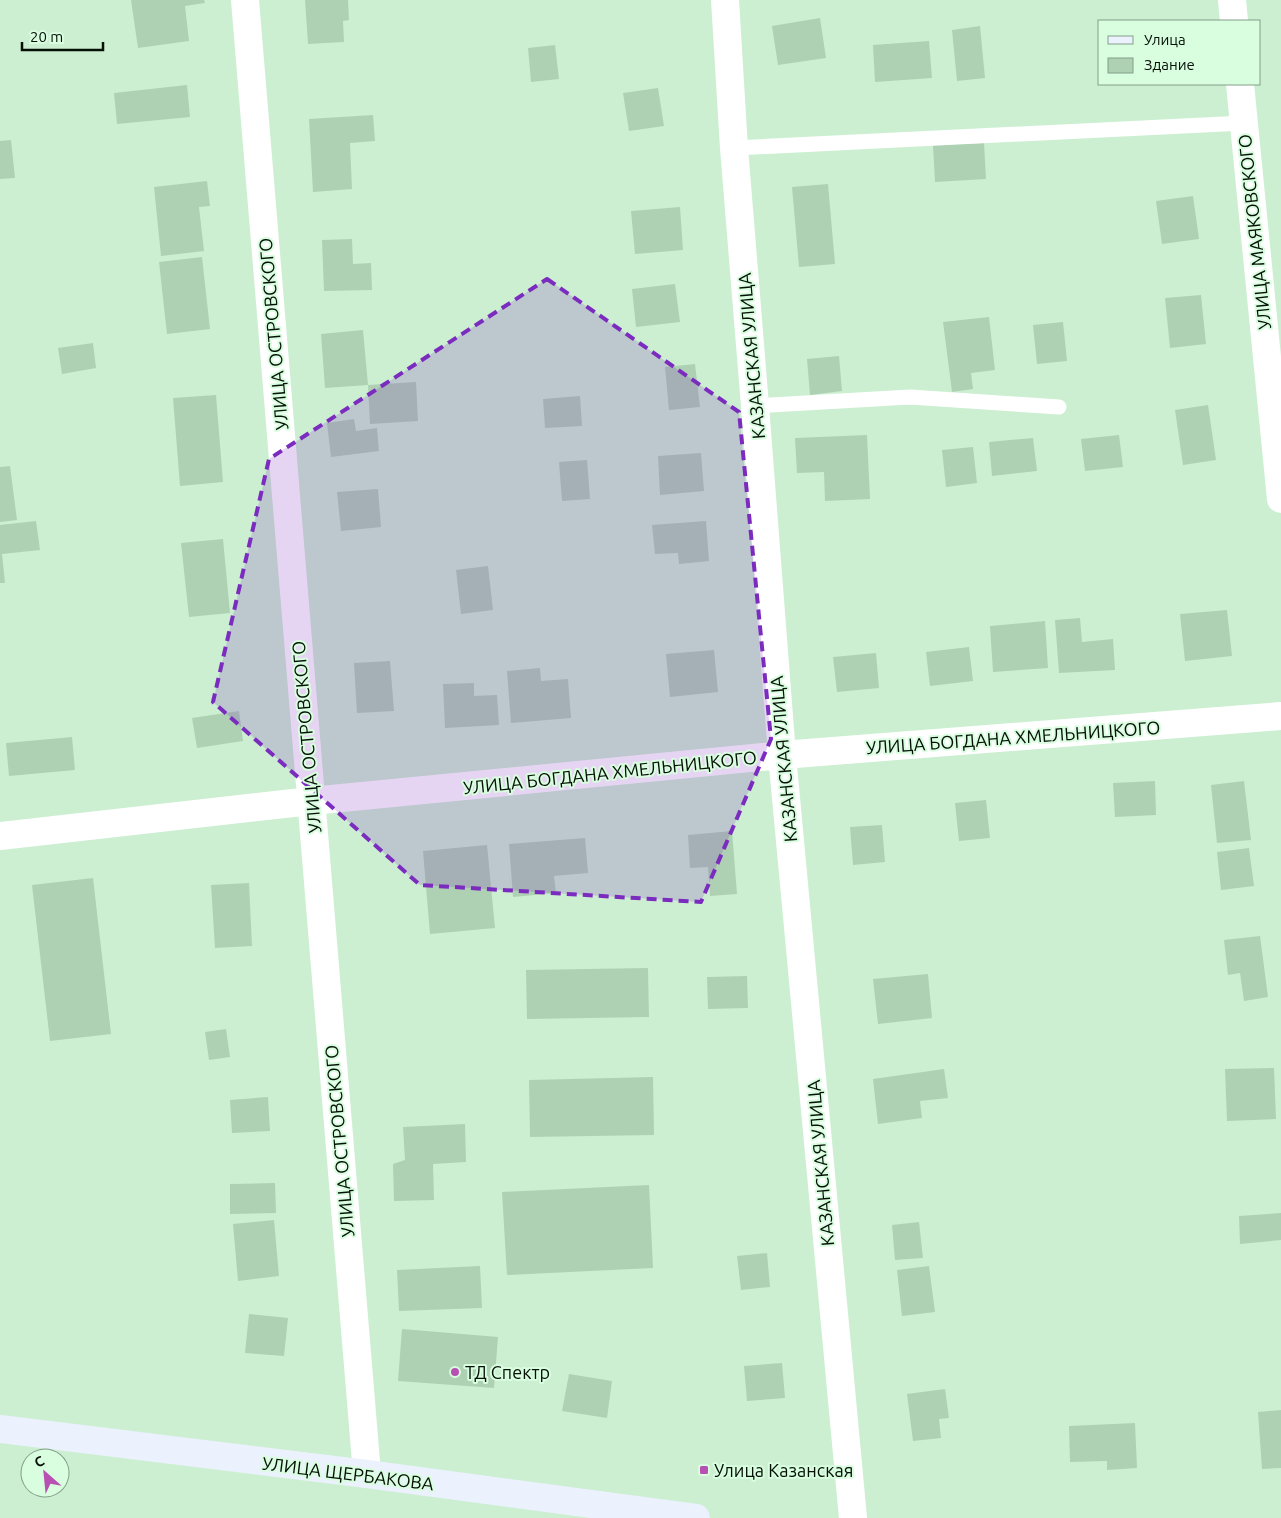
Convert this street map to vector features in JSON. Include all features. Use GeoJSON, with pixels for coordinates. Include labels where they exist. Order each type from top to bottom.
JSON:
{"type":"FeatureCollection","features":[{"type":"Feature","properties":{"kind":"main road","name":"УЛИЦА ЩЕРБАКОВА"},"geometry":{"type":"LineString","coordinates":[[0,1428],[367,1474],[609,1513],[696,1518]]}},
{"type":"Feature","properties":{"kind":"street","name":"УЛИЦА ОСТРОВСКОГО"},"geometry":{"type":"LineString","coordinates":[[245,0],[367,1474]]}},
{"type":"Feature","properties":{"kind":"street","name":"КАЗАНСКАЯ УЛИЦА"},"geometry":{"type":"LineString","coordinates":[[725,0],[734,148],[782,755],[853,1518]]}},
{"type":"Feature","properties":{"kind":"street"},"geometry":{"type":"LineString","coordinates":[[1232,0],[1234,20]]}},
{"type":"Feature","properties":{"kind":"street","name":"УЛИЦА МАЯКОВСКОГО"},"geometry":{"type":"LineString","coordinates":[[1240,85],[1281,499]]}},
{"type":"Feature","properties":{"kind":"street","name":"УЛИЦА БОГДАНА ХМЕЛЬНИЦКОГО"},"geometry":{"type":"LineString","coordinates":[[0,836],[311,801],[782,755],[1281,716]]}},
{"type":"Feature","properties":{"kind":"lane"},"geometry":{"type":"LineString","coordinates":[[734,148],[1244,123]]}},
{"type":"Feature","properties":{"kind":"lane"},"geometry":{"type":"LineString","coordinates":[[755,406],[910,397],[1059,407]]}},
{"type":"Feature","properties":{"kind":"highlighted area"},"geometry":{"type":"Polygon","coordinates":[[[547,279],[739,412],[771,739],[701,902],[420,885],[213,702],[269,459],[547,279]]]}},
{"type":"Feature","properties":{"kind":"building"},"geometry":{"type":"Polygon","coordinates":[[[131,0],[204,0],[205,3],[185,6],[189,41],[138,48],[131,0]]]}},
{"type":"Feature","properties":{"kind":"building"},"geometry":{"type":"Polygon","coordinates":[[[305,0],[348,0],[349,20],[343,21],[344,42],[308,44],[305,0]]]}},
{"type":"Feature","properties":{"kind":"building"},"geometry":{"type":"Polygon","coordinates":[[[820,18],[826,58],[778,65],[772,26],[820,18]]]}},
{"type":"Feature","properties":{"kind":"building"},"geometry":{"type":"Polygon","coordinates":[[[980,26],[985,78],[957,81],[952,30],[980,26]]]}},
{"type":"Feature","properties":{"kind":"building"},"geometry":{"type":"Polygon","coordinates":[[[929,41],[932,78],[875,82],[873,45],[929,41]]]}},
{"type":"Feature","properties":{"kind":"building"},"geometry":{"type":"Polygon","coordinates":[[[555,45],[559,79],[531,82],[528,48],[555,45]]]}},
{"type":"Feature","properties":{"kind":"building"},"geometry":{"type":"Polygon","coordinates":[[[187,85],[190,117],[117,124],[114,93],[187,85]]]}},
{"type":"Feature","properties":{"kind":"building"},"geometry":{"type":"Polygon","coordinates":[[[658,88],[664,126],[629,131],[623,93],[658,88]]]}},
{"type":"Feature","properties":{"kind":"building"},"geometry":{"type":"Polygon","coordinates":[[[373,115],[375,141],[350,143],[352,189],[313,192],[309,119],[373,115]]]}},
{"type":"Feature","properties":{"kind":"building"},"geometry":{"type":"Polygon","coordinates":[[[11,140],[15,178],[0,179],[0,141],[11,140]]]}},
{"type":"Feature","properties":{"kind":"building"},"geometry":{"type":"Polygon","coordinates":[[[984,143],[986,179],[935,182],[933,145],[984,143]]]}},
{"type":"Feature","properties":{"kind":"building"},"geometry":{"type":"Polygon","coordinates":[[[207,181],[210,206],[199,207],[204,251],[161,256],[154,187],[207,181]]]}},
{"type":"Feature","properties":{"kind":"building"},"geometry":{"type":"Polygon","coordinates":[[[828,184],[835,264],[799,267],[792,187],[828,184]]]}},
{"type":"Feature","properties":{"kind":"building"},"geometry":{"type":"Polygon","coordinates":[[[1193,196],[1199,239],[1162,244],[1156,201],[1193,196]]]}},
{"type":"Feature","properties":{"kind":"building"},"geometry":{"type":"Polygon","coordinates":[[[680,207],[683,250],[635,254],[631,211],[680,207]]]}},
{"type":"Feature","properties":{"kind":"building"},"geometry":{"type":"Polygon","coordinates":[[[352,239],[353,264],[371,263],[372,290],[324,291],[322,240],[352,239]]]}},
{"type":"Feature","properties":{"kind":"building"},"geometry":{"type":"Polygon","coordinates":[[[202,257],[210,329],[167,334],[159,262],[202,257]]]}},
{"type":"Feature","properties":{"kind":"building"},"geometry":{"type":"Polygon","coordinates":[[[675,284],[680,322],[636,327],[632,289],[675,284]]]}},
{"type":"Feature","properties":{"kind":"building"},"geometry":{"type":"Polygon","coordinates":[[[1201,295],[1206,344],[1170,348],[1165,298],[1201,295]]]}},
{"type":"Feature","properties":{"kind":"building"},"geometry":{"type":"Polygon","coordinates":[[[989,317],[995,370],[971,373],[973,389],[952,392],[943,322],[989,317]]]}},
{"type":"Feature","properties":{"kind":"building"},"geometry":{"type":"Polygon","coordinates":[[[1063,322],[1067,361],[1037,364],[1033,325],[1063,322]]]}},
{"type":"Feature","properties":{"kind":"building"},"geometry":{"type":"Polygon","coordinates":[[[363,330],[368,385],[325,388],[321,334],[363,330]]]}},
{"type":"Feature","properties":{"kind":"building"},"geometry":{"type":"Polygon","coordinates":[[[93,343],[96,368],[62,374],[58,348],[93,343]]]}},
{"type":"Feature","properties":{"kind":"building"},"geometry":{"type":"Polygon","coordinates":[[[839,356],[842,391],[810,395],[807,359],[839,356]]]}},
{"type":"Feature","properties":{"kind":"building"},"geometry":{"type":"Polygon","coordinates":[[[695,364],[700,407],[669,410],[665,367],[695,364]]]}},
{"type":"Feature","properties":{"kind":"building"},"geometry":{"type":"Polygon","coordinates":[[[416,382],[418,421],[370,424],[368,385],[416,382]]]}},
{"type":"Feature","properties":{"kind":"building"},"geometry":{"type":"Polygon","coordinates":[[[216,395],[223,482],[180,486],[173,398],[216,395]]]}},
{"type":"Feature","properties":{"kind":"building"},"geometry":{"type":"Polygon","coordinates":[[[580,396],[582,426],[545,428],[543,399],[580,396]]]}},
{"type":"Feature","properties":{"kind":"building"},"geometry":{"type":"Polygon","coordinates":[[[1208,405],[1216,460],[1183,465],[1175,410],[1208,405]]]}},
{"type":"Feature","properties":{"kind":"building"},"geometry":{"type":"Polygon","coordinates":[[[354,419],[356,431],[377,428],[379,451],[331,457],[327,423],[354,419]]]}},
{"type":"Feature","properties":{"kind":"building"},"geometry":{"type":"Polygon","coordinates":[[[867,435],[870,499],[825,501],[824,472],[797,473],[795,438],[867,435]]]}},
{"type":"Feature","properties":{"kind":"building"},"geometry":{"type":"Polygon","coordinates":[[[1119,435],[1123,467],[1085,471],[1081,439],[1119,435]]]}},
{"type":"Feature","properties":{"kind":"building"},"geometry":{"type":"Polygon","coordinates":[[[1033,438],[1037,471],[992,476],[989,442],[1033,438]]]}},
{"type":"Feature","properties":{"kind":"building"},"geometry":{"type":"Polygon","coordinates":[[[973,447],[977,483],[946,487],[942,450],[973,447]]]}},
{"type":"Feature","properties":{"kind":"building"},"geometry":{"type":"Polygon","coordinates":[[[701,453],[704,491],[660,495],[658,456],[701,453]]]}},
{"type":"Feature","properties":{"kind":"building"},"geometry":{"type":"Polygon","coordinates":[[[587,460],[590,499],[562,501],[559,462],[587,460]]]}},
{"type":"Feature","properties":{"kind":"building"},"geometry":{"type":"Polygon","coordinates":[[[10,466],[17,520],[0,522],[0,467],[10,466]]]}},
{"type":"Feature","properties":{"kind":"building"},"geometry":{"type":"Polygon","coordinates":[[[378,489],[381,527],[341,531],[337,492],[378,489]]]}},
{"type":"Feature","properties":{"kind":"building"},"geometry":{"type":"Polygon","coordinates":[[[36,521],[40,550],[2,554],[5,583],[0,583],[0,525],[36,521]]]}},
{"type":"Feature","properties":{"kind":"building"},"geometry":{"type":"Polygon","coordinates":[[[706,521],[709,561],[679,564],[678,553],[655,554],[652,525],[706,521]]]}},
{"type":"Feature","properties":{"kind":"building"},"geometry":{"type":"Polygon","coordinates":[[[223,539],[230,613],[189,617],[181,543],[223,539]]]}},
{"type":"Feature","properties":{"kind":"building"},"geometry":{"type":"Polygon","coordinates":[[[488,566],[493,610],[461,614],[456,570],[488,566]]]}},
{"type":"Feature","properties":{"kind":"building"},"geometry":{"type":"Polygon","coordinates":[[[1227,610],[1232,656],[1185,661],[1180,614],[1227,610]]]}},
{"type":"Feature","properties":{"kind":"building"},"geometry":{"type":"Polygon","coordinates":[[[1080,618],[1082,642],[1113,639],[1115,670],[1059,673],[1055,620],[1080,618]]]}},
{"type":"Feature","properties":{"kind":"building"},"geometry":{"type":"Polygon","coordinates":[[[1045,621],[1048,668],[993,672],[990,626],[1045,621]]]}},
{"type":"Feature","properties":{"kind":"building"},"geometry":{"type":"Polygon","coordinates":[[[969,647],[973,681],[930,686],[926,652],[969,647]]]}},
{"type":"Feature","properties":{"kind":"building"},"geometry":{"type":"Polygon","coordinates":[[[714,650],[718,692],[670,697],[666,654],[714,650]]]}},
{"type":"Feature","properties":{"kind":"building"},"geometry":{"type":"Polygon","coordinates":[[[876,653],[879,688],[837,692],[833,657],[876,653]]]}},
{"type":"Feature","properties":{"kind":"building"},"geometry":{"type":"Polygon","coordinates":[[[390,661],[394,711],[357,713],[354,663],[390,661]]]}},
{"type":"Feature","properties":{"kind":"building"},"geometry":{"type":"Polygon","coordinates":[[[540,668],[541,681],[568,679],[571,718],[511,723],[507,671],[540,668]]]}},
{"type":"Feature","properties":{"kind":"building"},"geometry":{"type":"Polygon","coordinates":[[[474,683],[474,696],[497,695],[499,725],[445,728],[443,684],[474,683]]]}},
{"type":"Feature","properties":{"kind":"building"},"geometry":{"type":"Polygon","coordinates":[[[239,711],[243,741],[197,748],[192,718],[239,711]]]}},
{"type":"Feature","properties":{"kind":"building"},"geometry":{"type":"Polygon","coordinates":[[[72,737],[75,770],[9,776],[6,743],[72,737]]]}},
{"type":"Feature","properties":{"kind":"building"},"geometry":{"type":"Polygon","coordinates":[[[1155,781],[1156,815],[1115,817],[1113,783],[1155,781]]]}},
{"type":"Feature","properties":{"kind":"building"},"geometry":{"type":"Polygon","coordinates":[[[1244,781],[1251,840],[1217,843],[1211,785],[1244,781]]]}},
{"type":"Feature","properties":{"kind":"building"},"geometry":{"type":"Polygon","coordinates":[[[986,800],[990,838],[959,841],[955,803],[986,800]]]}},
{"type":"Feature","properties":{"kind":"building"},"geometry":{"type":"Polygon","coordinates":[[[882,825],[885,862],[853,865],[850,827],[882,825]]]}},
{"type":"Feature","properties":{"kind":"building"},"geometry":{"type":"Polygon","coordinates":[[[732,831],[737,894],[710,896],[708,867],[690,868],[688,835],[732,831]]]}},
{"type":"Feature","properties":{"kind":"building"},"geometry":{"type":"Polygon","coordinates":[[[585,838],[588,873],[554,876],[556,893],[513,897],[509,844],[585,838]]]}},
{"type":"Feature","properties":{"kind":"building"},"geometry":{"type":"Polygon","coordinates":[[[487,845],[495,928],[430,934],[423,851],[487,845]]]}},
{"type":"Feature","properties":{"kind":"building"},"geometry":{"type":"Polygon","coordinates":[[[1249,848],[1254,886],[1221,890],[1217,852],[1249,848]]]}},
{"type":"Feature","properties":{"kind":"building"},"geometry":{"type":"Polygon","coordinates":[[[93,878],[111,1034],[50,1041],[32,885],[93,878]]]}},
{"type":"Feature","properties":{"kind":"building"},"geometry":{"type":"Polygon","coordinates":[[[249,883],[252,946],[215,948],[211,885],[249,883]]]}},
{"type":"Feature","properties":{"kind":"building"},"geometry":{"type":"Polygon","coordinates":[[[1260,936],[1268,997],[1244,1001],[1240,973],[1228,975],[1224,940],[1260,936]]]}},
{"type":"Feature","properties":{"kind":"building"},"geometry":{"type":"Polygon","coordinates":[[[648,968],[649,1017],[527,1019],[526,970],[648,968]]]}},
{"type":"Feature","properties":{"kind":"building"},"geometry":{"type":"Polygon","coordinates":[[[928,974],[932,1018],[878,1024],[873,979],[928,974]]]}},
{"type":"Feature","properties":{"kind":"building"},"geometry":{"type":"Polygon","coordinates":[[[747,976],[748,1008],[708,1009],[707,977],[747,976]]]}},
{"type":"Feature","properties":{"kind":"building"},"geometry":{"type":"Polygon","coordinates":[[[226,1029],[230,1057],[209,1060],[205,1032],[226,1029]]]}},
{"type":"Feature","properties":{"kind":"building"},"geometry":{"type":"Polygon","coordinates":[[[1274,1068],[1276,1119],[1227,1121],[1225,1069],[1274,1068]]]}},
{"type":"Feature","properties":{"kind":"building"},"geometry":{"type":"Polygon","coordinates":[[[944,1069],[948,1098],[920,1101],[922,1118],[878,1124],[873,1079],[944,1069]]]}},
{"type":"Feature","properties":{"kind":"building"},"geometry":{"type":"Polygon","coordinates":[[[653,1077],[654,1135],[530,1137],[529,1080],[653,1077]]]}},
{"type":"Feature","properties":{"kind":"building"},"geometry":{"type":"Polygon","coordinates":[[[268,1097],[270,1131],[232,1133],[230,1100],[268,1097]]]}},
{"type":"Feature","properties":{"kind":"building"},"geometry":{"type":"Polygon","coordinates":[[[465,1124],[466,1162],[433,1164],[434,1200],[394,1201],[393,1164],[405,1160],[403,1127],[465,1124]]]}},
{"type":"Feature","properties":{"kind":"building"},"geometry":{"type":"Polygon","coordinates":[[[275,1183],[276,1213],[230,1214],[230,1184],[275,1183]]]}},
{"type":"Feature","properties":{"kind":"building"},"geometry":{"type":"Polygon","coordinates":[[[649,1185],[653,1268],[507,1275],[502,1192],[649,1185]]]}},
{"type":"Feature","properties":{"kind":"building"},"geometry":{"type":"Polygon","coordinates":[[[1281,1213],[1281,1240],[1240,1244],[1239,1216],[1281,1213]]]}},
{"type":"Feature","properties":{"kind":"building"},"geometry":{"type":"Polygon","coordinates":[[[274,1220],[279,1276],[238,1281],[233,1224],[274,1220]]]}},
{"type":"Feature","properties":{"kind":"building"},"geometry":{"type":"Polygon","coordinates":[[[919,1222],[923,1258],[895,1260],[892,1225],[919,1222]]]}},
{"type":"Feature","properties":{"kind":"building"},"geometry":{"type":"Polygon","coordinates":[[[767,1253],[770,1287],[741,1290],[737,1256],[767,1253]]]}},
{"type":"Feature","properties":{"kind":"building"},"geometry":{"type":"Polygon","coordinates":[[[480,1266],[482,1308],[399,1311],[397,1270],[480,1266]]]}},
{"type":"Feature","properties":{"kind":"building"},"geometry":{"type":"Polygon","coordinates":[[[929,1266],[935,1312],[902,1316],[897,1270],[929,1266]]]}},
{"type":"Feature","properties":{"kind":"building"},"geometry":{"type":"Polygon","coordinates":[[[249,1314],[288,1318],[284,1356],[245,1353],[249,1314]]]}},
{"type":"Feature","properties":{"kind":"building"},"geometry":{"type":"Polygon","coordinates":[[[402,1329],[498,1337],[494,1388],[398,1381],[402,1329]]]}},
{"type":"Feature","properties":{"kind":"building"},"geometry":{"type":"Polygon","coordinates":[[[782,1363],[785,1398],[747,1401],[744,1366],[782,1363]]]}},
{"type":"Feature","properties":{"kind":"building"},"geometry":{"type":"Polygon","coordinates":[[[569,1374],[612,1381],[607,1418],[562,1411],[569,1374]]]}},
{"type":"Feature","properties":{"kind":"building"},"geometry":{"type":"Polygon","coordinates":[[[945,1389],[949,1418],[939,1419],[941,1438],[913,1441],[907,1394],[945,1389]]]}},
{"type":"Feature","properties":{"kind":"building"},"geometry":{"type":"Polygon","coordinates":[[[1281,1410],[1281,1468],[1262,1469],[1258,1412],[1281,1410]]]}},
{"type":"Feature","properties":{"kind":"building"},"geometry":{"type":"Polygon","coordinates":[[[1135,1423],[1137,1468],[1107,1470],[1107,1461],[1070,1462],[1069,1426],[1135,1423]]]}},
{"type":"Feature","properties":{"kind":"place","name":"ТД Спектр"},"geometry":{"type":"Point","coordinates":[455,1372]}},
{"type":"Feature","properties":{"kind":"place","name":"Улица Казанская"},"geometry":{"type":"Point","coordinates":[704,1470]}}]}
